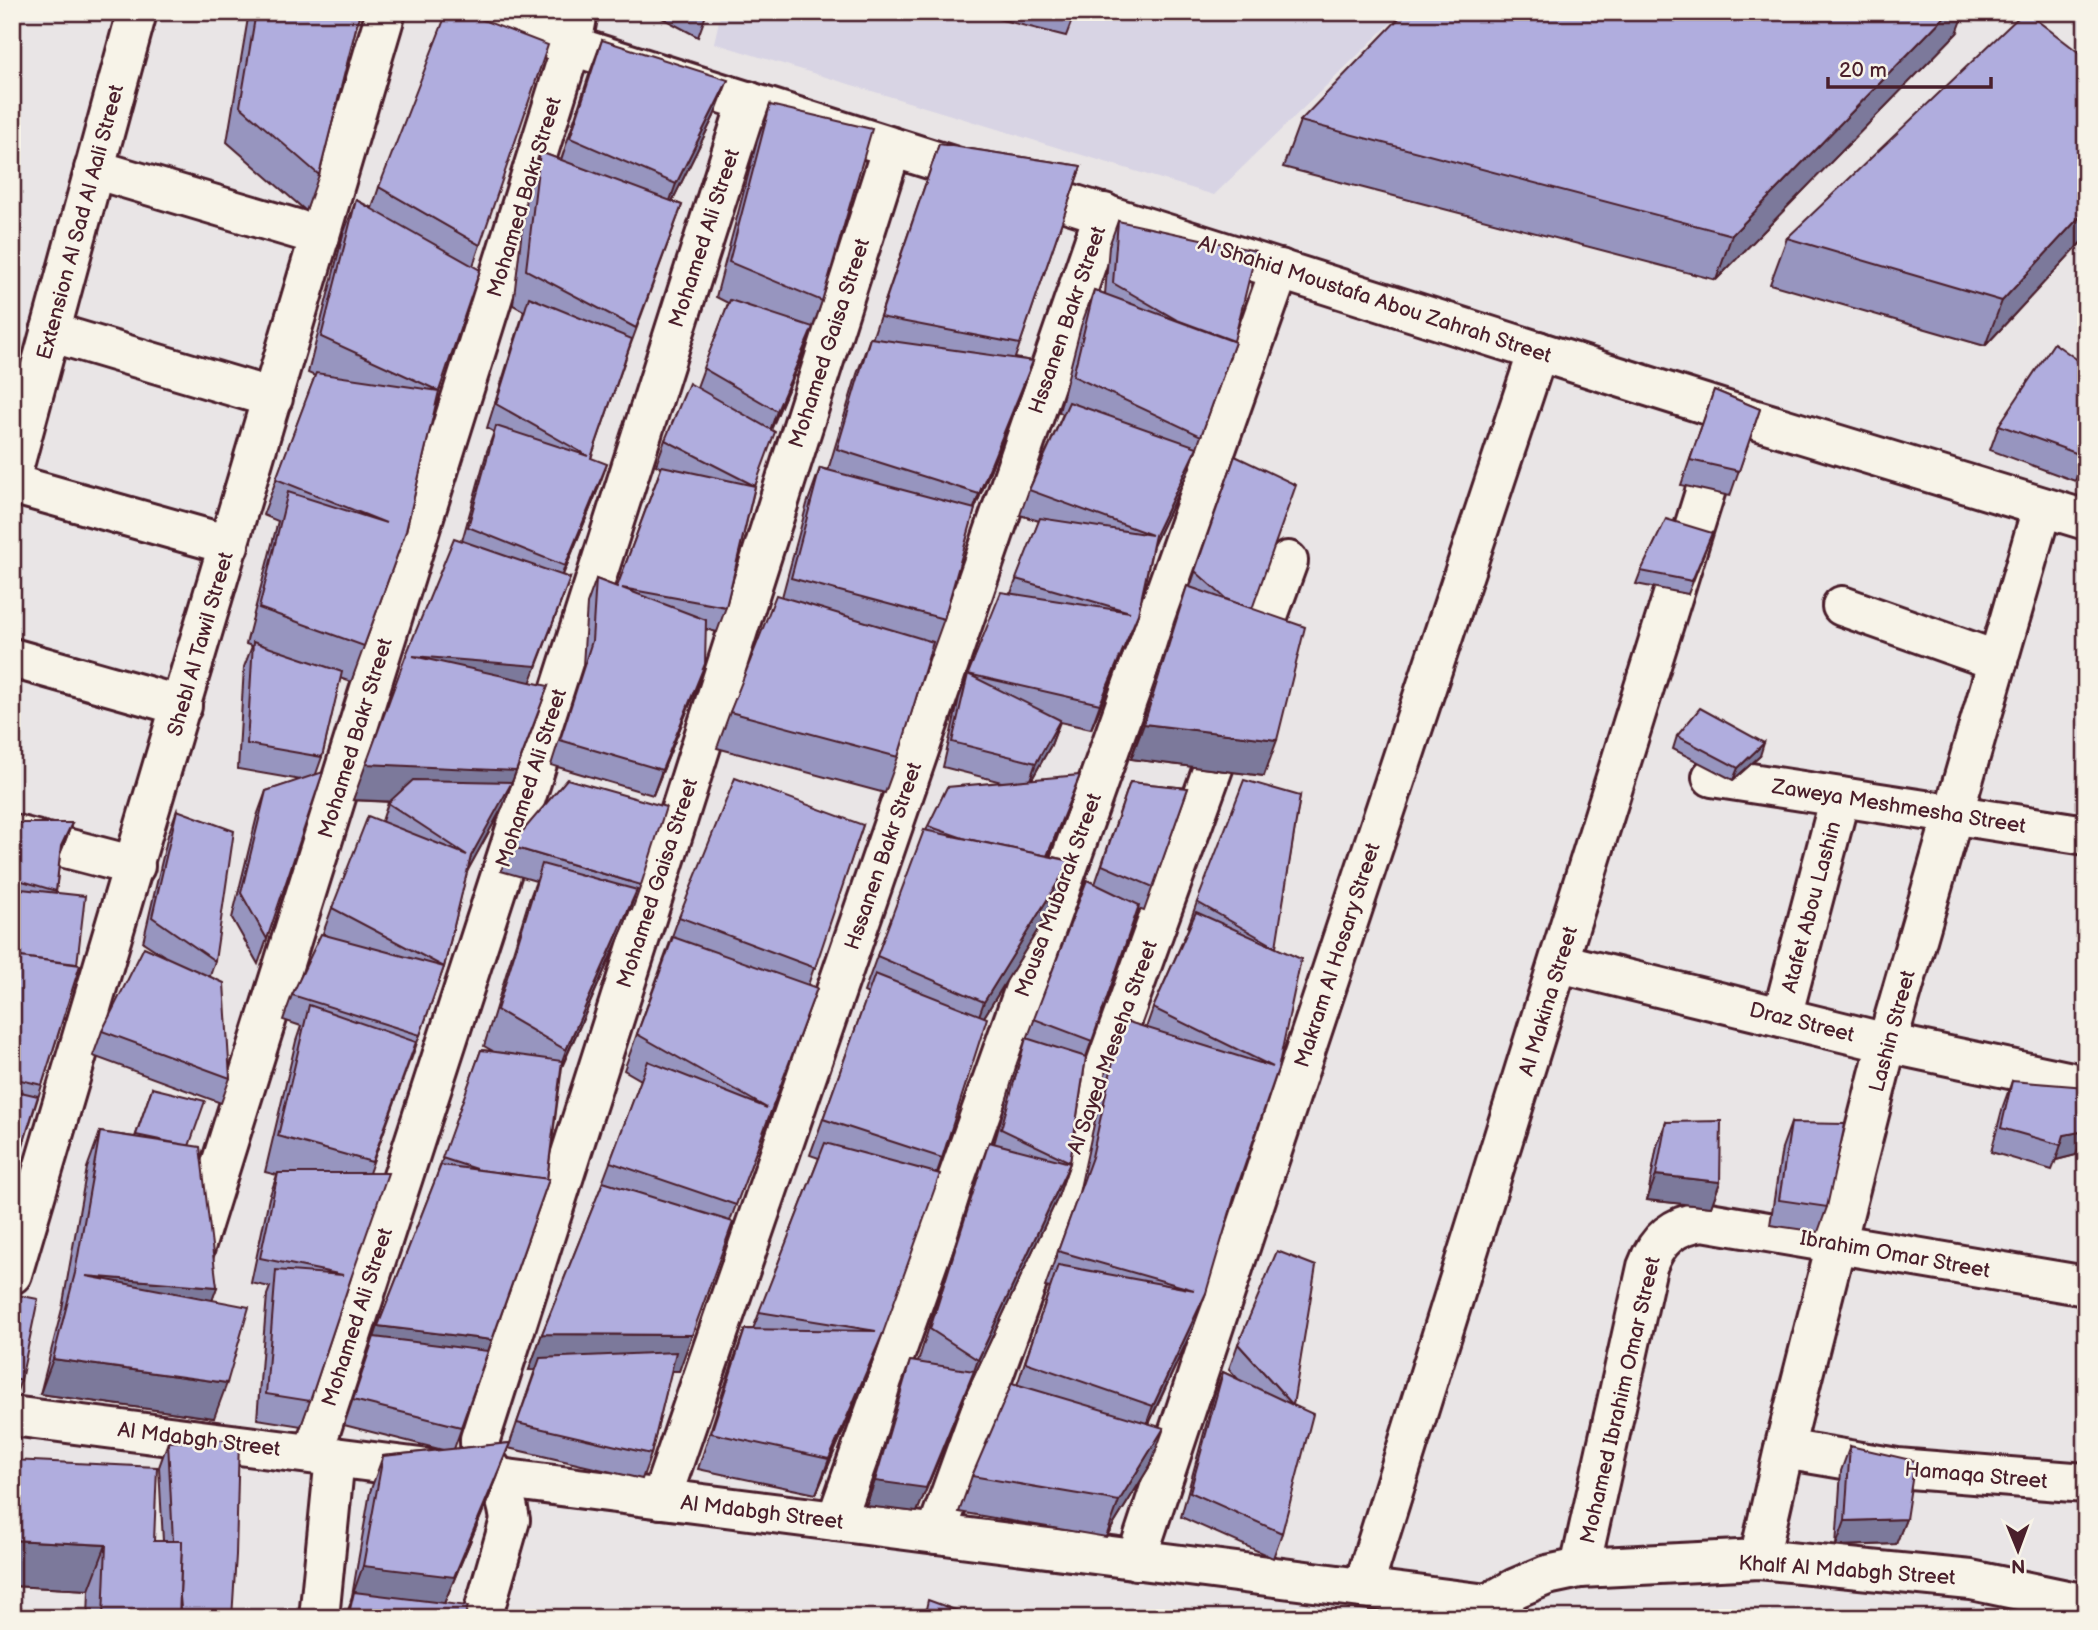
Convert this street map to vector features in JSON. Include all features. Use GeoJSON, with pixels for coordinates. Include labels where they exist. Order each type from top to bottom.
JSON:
{"type":"FeatureCollection","features":[{"type":"Feature","properties":{"kind":"street","name":"Extension Al Sad Al Aali Street"},"geometry":{"type":"LineString","coordinates":[[12,473],[137,12]]}},
{"type":"Feature","properties":{"kind":"street","name":"Shebl Al Tawil Street"},"geometry":{"type":"LineString","coordinates":[[12,1274],[386,12]]}},
{"type":"Feature","properties":{"kind":"street","name":"Al Shahid Moustafa Abou Zahrah Street"},"geometry":{"type":"LineString","coordinates":[[465,12],[575,28],[748,102],[1730,412],[2086,520]]}},
{"type":"Feature","properties":{"kind":"street","name":"Mohamed Bakr Street"},"geometry":{"type":"LineString","coordinates":[[179,1299],[575,28]]}},
{"type":"Feature","properties":{"kind":"street","name":"Mohamed Ali Street"},"geometry":{"type":"LineString","coordinates":[[319,1618],[324,1455],[532,779],[748,102]]}},
{"type":"Feature","properties":{"kind":"street","name":"Mohamed Gaisa Street"},"geometry":{"type":"LineString","coordinates":[[482,1618],[510,1520],[508,1503],[497,1478],[482,1458],[480,1439],[664,816],[891,147]]}},
{"type":"Feature","properties":{"kind":"street"},"geometry":{"type":"LineString","coordinates":[[94,169],[320,236]]}},
{"type":"Feature","properties":{"kind":"street","name":"Hssanen Bakr Street"},"geometry":{"type":"LineString","coordinates":[[661,1499],[1104,213]]}},
{"type":"Feature","properties":{"kind":"street","name":"Mousa Mubarak Street"},"geometry":{"type":"LineString","coordinates":[[836,1521],[1280,269]]}},
{"type":"Feature","properties":{"kind":"street"},"geometry":{"type":"LineString","coordinates":[[50,332],[273,398]]}},
{"type":"Feature","properties":{"kind":"street","name":"Makram Al Hosary Street"},"geometry":{"type":"LineString","coordinates":[[1136,1560],[1538,351]]}},
{"type":"Feature","properties":{"kind":"street","name":"Al Makina Street"},"geometry":{"type":"LineString","coordinates":[[1363,1588],[1730,412]]}},
{"type":"Feature","properties":{"kind":"street"},"geometry":{"type":"LineString","coordinates":[[12,484],[229,545]]}},
{"type":"Feature","properties":{"kind":"street","name":"Lashin Street"},"geometry":{"type":"LineString","coordinates":[[1759,1559],[1784,1449],[1887,1043],[2042,508]]}},
{"type":"Feature","properties":{"kind":"street","name":"Al Sayed Meseha Street"},"geometry":{"type":"LineString","coordinates":[[936,1534],[1287,561]]}},
{"type":"Feature","properties":{"kind":"street"},"geometry":{"type":"LineString","coordinates":[[1842,606],[1998,660]]}},
{"type":"Feature","properties":{"kind":"street"},"geometry":{"type":"LineString","coordinates":[[12,658],[182,706]]}},
{"type":"Feature","properties":{"kind":"street","name":"Zaweya Meshmesha Street"},"geometry":{"type":"LineString","coordinates":[[1712,777],[2086,835]]}},
{"type":"Feature","properties":{"kind":"street"},"geometry":{"type":"LineString","coordinates":[[532,779],[571,790]]}},
{"type":"Feature","properties":{"kind":"street","name":"Atafet Abou Lashin"},"geometry":{"type":"LineString","coordinates":[[1782,1017],[1840,797]]}},
{"type":"Feature","properties":{"kind":"street"},"geometry":{"type":"LineString","coordinates":[[12,834],[135,866]]}},
{"type":"Feature","properties":{"kind":"street","name":"Draz Street"},"geometry":{"type":"LineString","coordinates":[[1560,963],[1887,1043],[2085,1081]]}},
{"type":"Feature","properties":{"kind":"street","name":"Ibrahim Omar Street"},"geometry":{"type":"LineString","coordinates":[[1703,1221],[2086,1286]]}},
{"type":"Feature","properties":{"kind":"street","name":"Mohamed Ibrahim Omar Street"},"geometry":{"type":"LineString","coordinates":[[1580,1567],[1653,1252],[1662,1239],[1674,1230],[1688,1223],[1703,1221]]}},
{"type":"Feature","properties":{"kind":"street","name":"Al Mdabgh Street"},"geometry":{"type":"LineString","coordinates":[[12,1416],[142,1418],[324,1455],[1363,1588],[1491,1613]]}},
{"type":"Feature","properties":{"kind":"street","name":"Hamaqa Street"},"geometry":{"type":"LineString","coordinates":[[1784,1449],[1898,1468],[2086,1483]]}},
{"type":"Feature","properties":{"kind":"street","name":"Khalf Al Mdabgh Street"},"geometry":{"type":"LineString","coordinates":[[1491,1613],[1527,1583],[1580,1567],[1759,1559],[1971,1580],[2086,1604]]}},
{"type":"Feature","properties":{"kind":"shaded area"},"geometry":{"type":"Polygon","coordinates":[[[721,12],[1402,12],[1214,195],[714,43],[721,12]]]}},
{"type":"Feature","properties":{"kind":"building"},"geometry":{"type":"Polygon","coordinates":[[[256,12],[360,12],[319,175],[240,106],[256,12]]]}},
{"type":"Feature","properties":{"kind":"building"},"geometry":{"type":"Polygon","coordinates":[[[447,12],[462,12],[548,45],[480,245],[379,187],[447,12]]]}},
{"type":"Feature","properties":{"kind":"building"},"geometry":{"type":"Polygon","coordinates":[[[1405,12],[1949,12],[1732,235],[1300,121],[1405,12]]]}},
{"type":"Feature","properties":{"kind":"building"},"geometry":{"type":"Polygon","coordinates":[[[2024,12],[2086,58],[2086,210],[2002,301],[1787,238],[2024,12]]]}},
{"type":"Feature","properties":{"kind":"building"},"geometry":{"type":"Polygon","coordinates":[[[602,40],[728,80],[676,184],[570,138],[602,40]]]}},
{"type":"Feature","properties":{"kind":"building"},"geometry":{"type":"Polygon","coordinates":[[[770,105],[872,129],[822,301],[729,262],[770,105]]]}},
{"type":"Feature","properties":{"kind":"building"},"geometry":{"type":"Polygon","coordinates":[[[939,144],[1081,166],[1020,344],[880,317],[939,144]]]}},
{"type":"Feature","properties":{"kind":"building"},"geometry":{"type":"Polygon","coordinates":[[[540,152],[682,205],[636,328],[526,270],[540,152]]]}},
{"type":"Feature","properties":{"kind":"building"},"geometry":{"type":"Polygon","coordinates":[[[356,200],[480,270],[439,391],[321,337],[356,200]]]}},
{"type":"Feature","properties":{"kind":"building"},"geometry":{"type":"Polygon","coordinates":[[[1118,221],[1256,251],[1234,341],[1177,320],[1113,283],[1118,221]]]}},
{"type":"Feature","properties":{"kind":"building"},"geometry":{"type":"Polygon","coordinates":[[[1094,290],[1235,342],[1201,436],[1073,376],[1094,290]]]}},
{"type":"Feature","properties":{"kind":"building"},"geometry":{"type":"Polygon","coordinates":[[[529,297],[632,339],[591,458],[607,464],[565,566],[468,527],[496,426],[588,456],[496,404],[529,297]]]}},
{"type":"Feature","properties":{"kind":"building"},"geometry":{"type":"Polygon","coordinates":[[[730,300],[813,327],[777,411],[703,368],[730,300]]]}},
{"type":"Feature","properties":{"kind":"building"},"geometry":{"type":"Polygon","coordinates":[[[870,338],[1033,361],[979,494],[837,449],[870,338]]]}},
{"type":"Feature","properties":{"kind":"building"},"geometry":{"type":"Polygon","coordinates":[[[2054,343],[2086,366],[2084,456],[1999,425],[2054,343]]]}},
{"type":"Feature","properties":{"kind":"building"},"geometry":{"type":"Polygon","coordinates":[[[316,373],[439,391],[406,531],[364,646],[259,608],[288,492],[386,523],[276,479],[316,373]]]}},
{"type":"Feature","properties":{"kind":"building"},"geometry":{"type":"Polygon","coordinates":[[[689,383],[775,432],[755,486],[665,440],[689,383]]]}},
{"type":"Feature","properties":{"kind":"building"},"geometry":{"type":"Polygon","coordinates":[[[1714,390],[1760,409],[1739,471],[1690,460],[1714,390]]]}},
{"type":"Feature","properties":{"kind":"building"},"geometry":{"type":"Polygon","coordinates":[[[1069,402],[1197,447],[1155,535],[1138,614],[1100,704],[968,674],[1001,592],[1130,612],[1016,579],[1040,518],[1152,535],[1029,490],[1069,402]]]}},
{"type":"Feature","properties":{"kind":"building"},"geometry":{"type":"Polygon","coordinates":[[[1235,456],[1296,485],[1252,609],[1226,599],[1195,571],[1235,456]]]}},
{"type":"Feature","properties":{"kind":"building"},"geometry":{"type":"Polygon","coordinates":[[[662,466],[755,486],[726,607],[622,588],[706,620],[705,664],[662,770],[560,740],[592,641],[596,579],[617,587],[662,466]]]}},
{"type":"Feature","properties":{"kind":"building"},"geometry":{"type":"Polygon","coordinates":[[[820,468],[975,509],[944,619],[791,578],[820,468]]]}},
{"type":"Feature","properties":{"kind":"building"},"geometry":{"type":"Polygon","coordinates":[[[1666,519],[1712,533],[1692,581],[1641,571],[1666,519]]]}},
{"type":"Feature","properties":{"kind":"building"},"geometry":{"type":"Polygon","coordinates":[[[454,538],[570,578],[536,666],[413,656],[548,686],[516,771],[366,764],[406,655],[454,538]]]}},
{"type":"Feature","properties":{"kind":"building"},"geometry":{"type":"Polygon","coordinates":[[[1187,586],[1305,627],[1277,740],[1144,724],[1187,586]]]}},
{"type":"Feature","properties":{"kind":"building"},"geometry":{"type":"Polygon","coordinates":[[[776,595],[933,642],[898,757],[730,712],[776,595]]]}},
{"type":"Feature","properties":{"kind":"building"},"geometry":{"type":"Polygon","coordinates":[[[253,642],[342,672],[322,757],[247,744],[253,642]]]}},
{"type":"Feature","properties":{"kind":"building"},"geometry":{"type":"Polygon","coordinates":[[[968,674],[1060,720],[1036,763],[952,742],[968,674]]]}},
{"type":"Feature","properties":{"kind":"building"},"geometry":{"type":"Polygon","coordinates":[[[1700,708],[1764,743],[1738,768],[1677,736],[1700,708]]]}},
{"type":"Feature","properties":{"kind":"building"},"geometry":{"type":"Polygon","coordinates":[[[323,772],[267,939],[241,893],[266,791],[323,772]]]}},
{"type":"Feature","properties":{"kind":"building"},"geometry":{"type":"Polygon","coordinates":[[[1080,775],[1047,856],[963,838],[928,826],[947,787],[1080,775]]]}},
{"type":"Feature","properties":{"kind":"building"},"geometry":{"type":"Polygon","coordinates":[[[735,778],[863,825],[815,968],[679,917],[735,778]]]}},
{"type":"Feature","properties":{"kind":"building"},"geometry":{"type":"Polygon","coordinates":[[[567,779],[666,807],[641,885],[510,846],[567,779]]]}},
{"type":"Feature","properties":{"kind":"building"},"geometry":{"type":"Polygon","coordinates":[[[413,780],[512,782],[471,856],[444,967],[332,908],[368,816],[467,855],[388,803],[413,780]]]}},
{"type":"Feature","properties":{"kind":"building"},"geometry":{"type":"Polygon","coordinates":[[[1244,780],[1300,796],[1276,947],[1197,902],[1244,780]]]}},
{"type":"Feature","properties":{"kind":"building"},"geometry":{"type":"Polygon","coordinates":[[[1130,782],[1188,788],[1153,887],[1102,865],[1130,782]]]}},
{"type":"Feature","properties":{"kind":"building"},"geometry":{"type":"Polygon","coordinates":[[[177,810],[234,831],[215,961],[152,917],[177,810]]]}},
{"type":"Feature","properties":{"kind":"building"},"geometry":{"type":"Polygon","coordinates":[[[12,823],[72,823],[61,846],[56,891],[12,878],[12,823]]]}},
{"type":"Feature","properties":{"kind":"building"},"geometry":{"type":"Polygon","coordinates":[[[924,830],[1071,861],[984,1002],[877,956],[924,830]]]}},
{"type":"Feature","properties":{"kind":"building"},"geometry":{"type":"Polygon","coordinates":[[[542,864],[637,890],[566,1050],[497,1010],[542,864]]]}},
{"type":"Feature","properties":{"kind":"building"},"geometry":{"type":"Polygon","coordinates":[[[1087,880],[1139,905],[1092,1041],[1034,1019],[1087,880]]]}},
{"type":"Feature","properties":{"kind":"building"},"geometry":{"type":"Polygon","coordinates":[[[12,888],[85,896],[77,964],[12,956],[12,888]]]}},
{"type":"Feature","properties":{"kind":"building"},"geometry":{"type":"Polygon","coordinates":[[[1196,912],[1301,959],[1278,1069],[1236,1191],[1206,1293],[1153,1406],[1025,1362],[1058,1265],[1194,1290],[1058,1251],[1092,1157],[1122,1020],[1273,1067],[1153,1008],[1196,912]]]}},
{"type":"Feature","properties":{"kind":"building"},"geometry":{"type":"Polygon","coordinates":[[[321,934],[444,967],[420,1035],[292,995],[321,934]]]}},
{"type":"Feature","properties":{"kind":"building"},"geometry":{"type":"Polygon","coordinates":[[[673,937],[817,988],[736,1205],[610,1162],[648,1061],[767,1108],[637,1034],[673,937]]]}},
{"type":"Feature","properties":{"kind":"building"},"geometry":{"type":"Polygon","coordinates":[[[144,947],[224,983],[230,1078],[102,1031],[144,947]]]}},
{"type":"Feature","properties":{"kind":"building"},"geometry":{"type":"Polygon","coordinates":[[[12,956],[80,965],[42,1085],[12,1078],[12,956]]]}},
{"type":"Feature","properties":{"kind":"building"},"geometry":{"type":"Polygon","coordinates":[[[875,974],[987,1018],[942,1158],[823,1119],[875,974]]]}},
{"type":"Feature","properties":{"kind":"building"},"geometry":{"type":"Polygon","coordinates":[[[309,1005],[416,1042],[372,1162],[278,1136],[309,1005]]]}},
{"type":"Feature","properties":{"kind":"building"},"geometry":{"type":"Polygon","coordinates":[[[1026,1038],[1086,1057],[1070,1162],[1001,1129],[1026,1038]]]}},
{"type":"Feature","properties":{"kind":"building"},"geometry":{"type":"Polygon","coordinates":[[[481,1050],[562,1061],[547,1179],[479,1170],[442,1158],[481,1050]]]}},
{"type":"Feature","properties":{"kind":"building"},"geometry":{"type":"Polygon","coordinates":[[[2012,1081],[2086,1087],[2085,1131],[2064,1135],[2061,1145],[2001,1128],[2012,1081]]]}},
{"type":"Feature","properties":{"kind":"building"},"geometry":{"type":"Polygon","coordinates":[[[152,1088],[205,1101],[189,1146],[136,1135],[152,1088]]]}},
{"type":"Feature","properties":{"kind":"building"},"geometry":{"type":"Polygon","coordinates":[[[12,1090],[38,1096],[12,1179],[12,1090]]]}},
{"type":"Feature","properties":{"kind":"building"},"geometry":{"type":"Polygon","coordinates":[[[1721,1121],[1720,1182],[1656,1175],[1666,1122],[1721,1121]]]}},
{"type":"Feature","properties":{"kind":"building"},"geometry":{"type":"Polygon","coordinates":[[[1791,1123],[1845,1124],[1827,1207],[1779,1200],[1791,1123]]]}},
{"type":"Feature","properties":{"kind":"building"},"geometry":{"type":"Polygon","coordinates":[[[100,1132],[200,1147],[217,1287],[86,1276],[249,1307],[227,1383],[53,1359],[75,1273],[100,1132]]]}},
{"type":"Feature","properties":{"kind":"building"},"geometry":{"type":"Polygon","coordinates":[[[989,1142],[1070,1163],[978,1360],[930,1329],[989,1142]]]}},
{"type":"Feature","properties":{"kind":"building"},"geometry":{"type":"Polygon","coordinates":[[[825,1143],[940,1174],[883,1333],[829,1459],[711,1433],[745,1329],[876,1331],[759,1312],[825,1143]]]}},
{"type":"Feature","properties":{"kind":"building"},"geometry":{"type":"Polygon","coordinates":[[[441,1165],[549,1179],[492,1340],[378,1326],[441,1165]]]}},
{"type":"Feature","properties":{"kind":"building"},"geometry":{"type":"Polygon","coordinates":[[[278,1173],[388,1173],[310,1401],[266,1394],[276,1270],[343,1275],[260,1258],[278,1173]]]}},
{"type":"Feature","properties":{"kind":"building"},"geometry":{"type":"Polygon","coordinates":[[[603,1182],[733,1222],[692,1335],[542,1334],[603,1182]]]}},
{"type":"Feature","properties":{"kind":"building"},"geometry":{"type":"Polygon","coordinates":[[[1277,1251],[1316,1266],[1293,1405],[1238,1344],[1277,1251]]]}},
{"type":"Feature","properties":{"kind":"building"},"geometry":{"type":"Polygon","coordinates":[[[12,1294],[38,1299],[21,1380],[12,1377],[12,1294]]]}},
{"type":"Feature","properties":{"kind":"building"},"geometry":{"type":"Polygon","coordinates":[[[374,1337],[488,1351],[461,1427],[353,1400],[374,1337]]]}},
{"type":"Feature","properties":{"kind":"building"},"geometry":{"type":"Polygon","coordinates":[[[676,1352],[651,1454],[517,1423],[540,1358],[676,1352]]]}},
{"type":"Feature","properties":{"kind":"building"},"geometry":{"type":"Polygon","coordinates":[[[910,1361],[974,1371],[926,1488],[875,1481],[910,1361]]]}},
{"type":"Feature","properties":{"kind":"building"},"geometry":{"type":"Polygon","coordinates":[[[1223,1372],[1313,1414],[1282,1533],[1190,1492],[1223,1372]]]}},
{"type":"Feature","properties":{"kind":"building"},"geometry":{"type":"Polygon","coordinates":[[[1012,1383],[1164,1428],[1119,1501],[972,1476],[1012,1383]]]}},
{"type":"Feature","properties":{"kind":"building"},"geometry":{"type":"Polygon","coordinates":[[[239,1439],[232,1618],[182,1618],[182,1541],[173,1541],[168,1442],[239,1439]]]}},
{"type":"Feature","properties":{"kind":"building"},"geometry":{"type":"Polygon","coordinates":[[[510,1443],[454,1577],[363,1566],[383,1456],[510,1443]]]}},
{"type":"Feature","properties":{"kind":"building"},"geometry":{"type":"Polygon","coordinates":[[[1850,1446],[1915,1461],[1906,1519],[1845,1521],[1850,1446]]]}},
{"type":"Feature","properties":{"kind":"building"},"geometry":{"type":"Polygon","coordinates":[[[12,1460],[157,1467],[154,1541],[182,1541],[179,1618],[103,1618],[106,1545],[12,1540],[12,1460]]]}},
{"type":"Feature","properties":{"kind":"building"},"geometry":{"type":"Polygon","coordinates":[[[354,1592],[468,1606],[464,1618],[348,1618],[354,1592]]]}},
{"type":"Feature","properties":{"kind":"building"},"geometry":{"type":"Polygon","coordinates":[[[928,1600],[977,1618],[924,1618],[928,1600]]]}}]}
